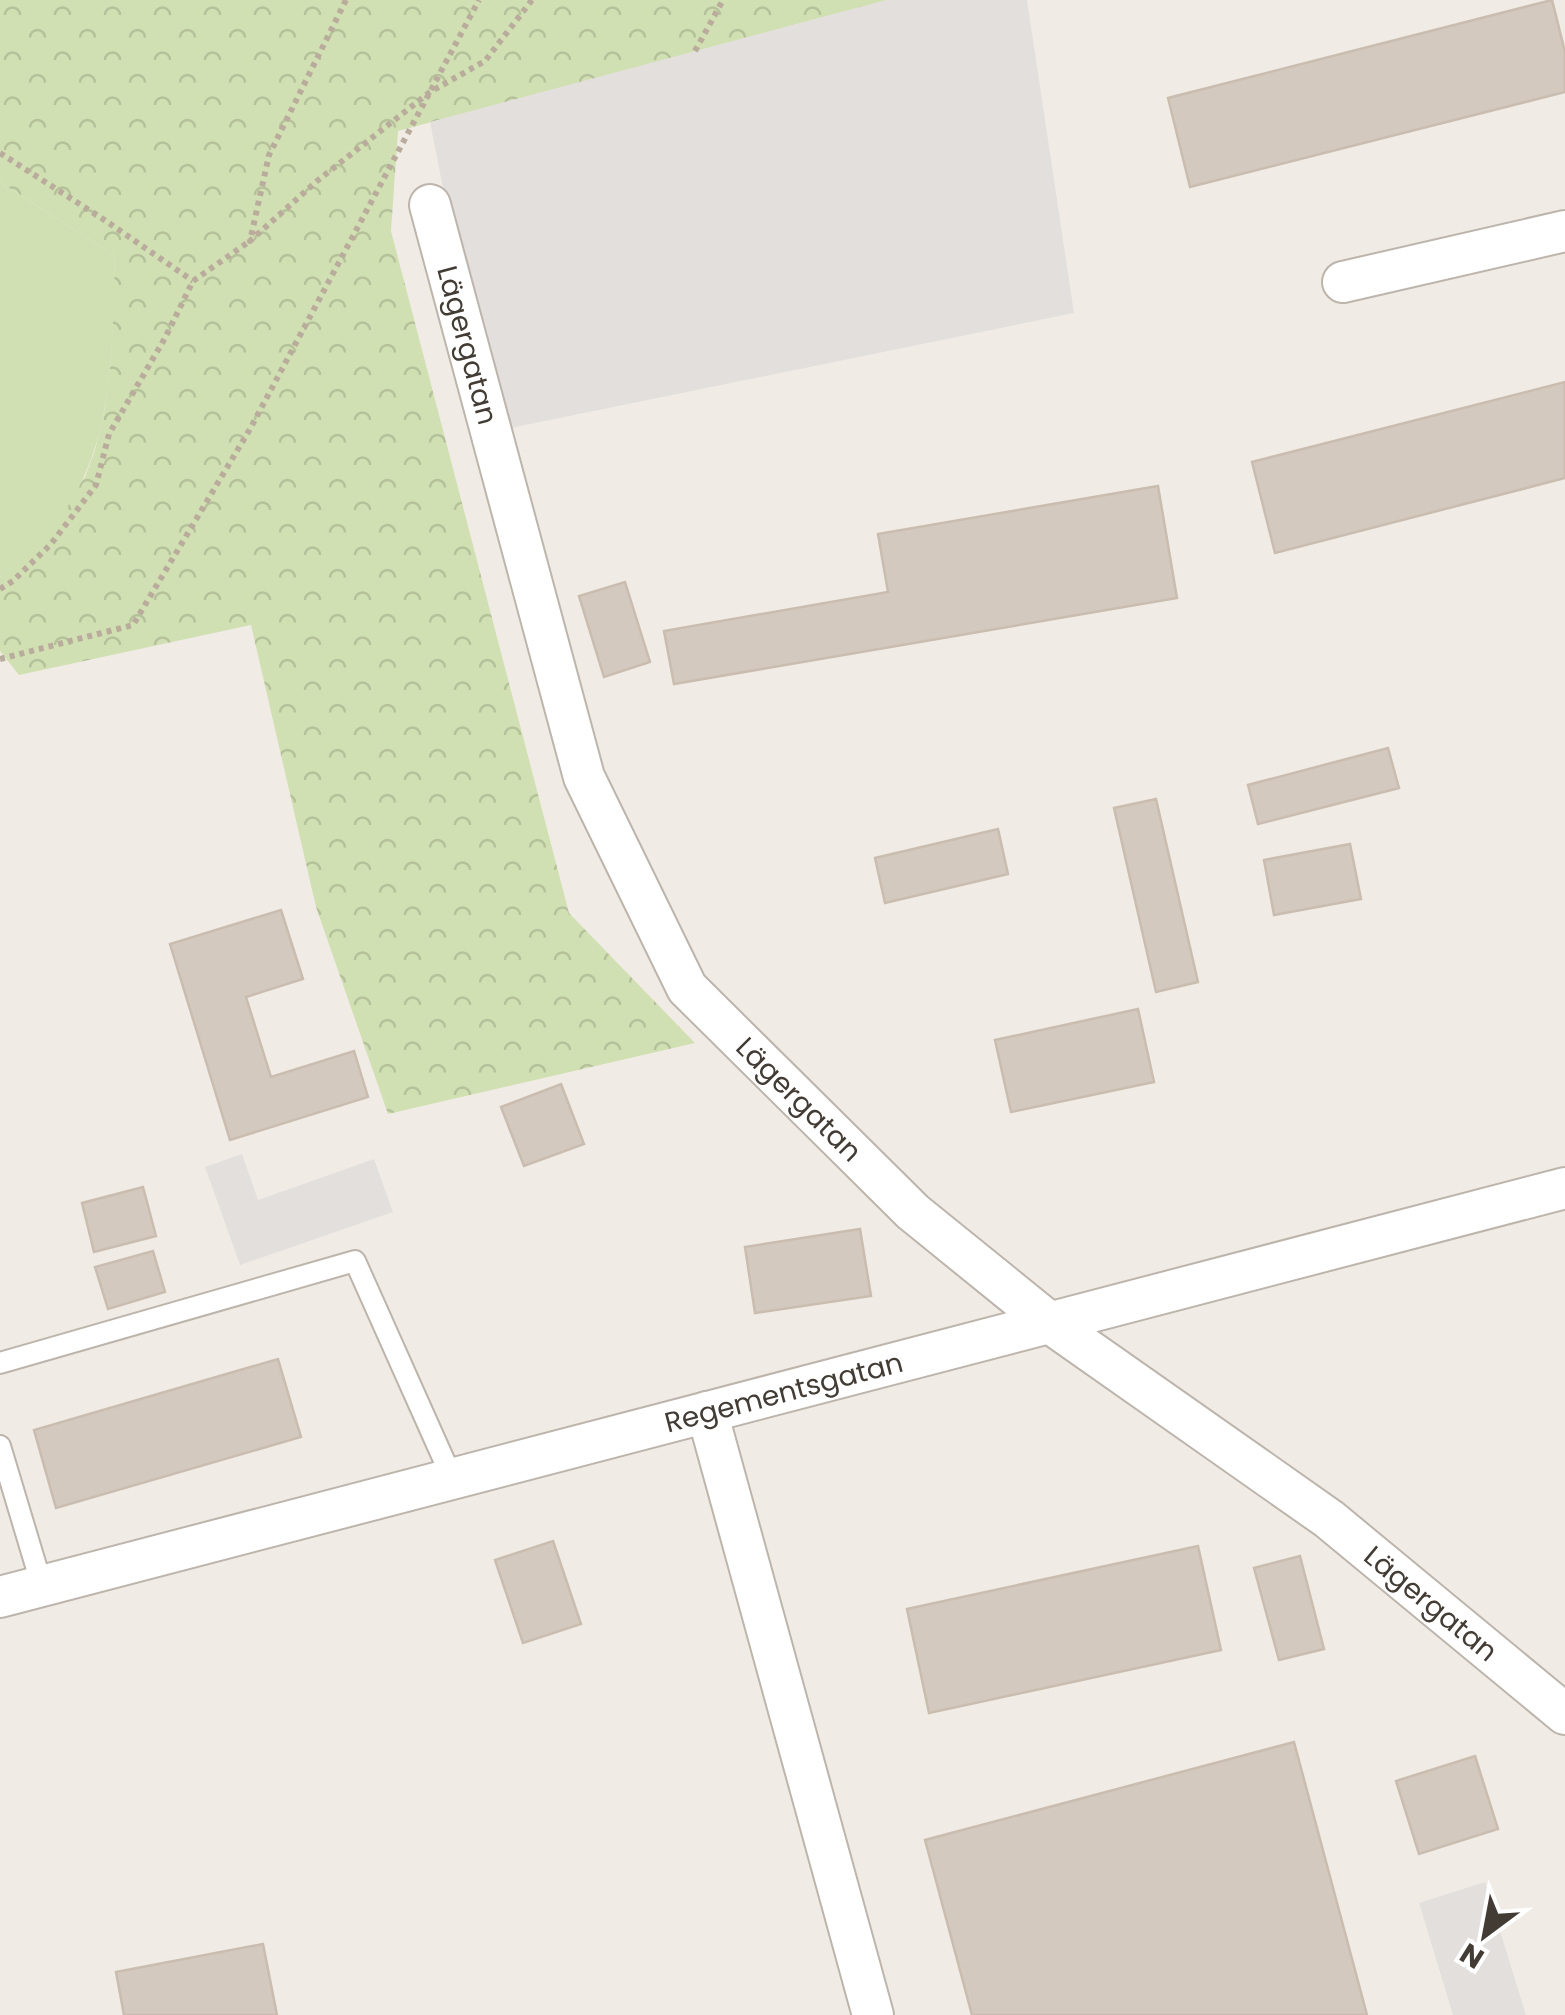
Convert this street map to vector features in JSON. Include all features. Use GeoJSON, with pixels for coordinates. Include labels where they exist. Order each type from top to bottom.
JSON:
{"type":"FeatureCollection","features":[{"type":"Feature","properties":{"kind":"street","name":"Lägergatan"},"geometry":{"type":"LineString","coordinates":[[430,204],[584,777],[686,988],[913,1212],[1050,1322],[1329,1519],[1565,1714]]}},
{"type":"Feature","properties":{"kind":"street"},"geometry":{"type":"LineString","coordinates":[[1343,282],[1565,230]]}},
{"type":"Feature","properties":{"kind":"street","name":"Regementsgatan"},"geometry":{"type":"LineString","coordinates":[[0,1597],[1565,1188]]}},
{"type":"Feature","properties":{"kind":"street"},"geometry":{"type":"LineString","coordinates":[[707,1412],[873,2015]]}},
{"type":"Feature","properties":{"kind":"lane"},"geometry":{"type":"LineString","coordinates":[[0,1363],[355,1261],[452,1478]]}},
{"type":"Feature","properties":{"kind":"lane"},"geometry":{"type":"LineString","coordinates":[[0,1446],[42,1586]]}},
{"type":"Feature","properties":{"kind":"path"},"geometry":{"type":"LineString","coordinates":[[250,242],[269,155],[346,0]]}},
{"type":"Feature","properties":{"kind":"path"},"geometry":{"type":"LineString","coordinates":[[0,659],[134,625],[250,429],[478,0]]}},
{"type":"Feature","properties":{"kind":"path"},"geometry":{"type":"LineString","coordinates":[[0,588],[51,544],[96,485],[109,434],[165,338],[193,280],[250,242],[317,181],[430,92],[485,61],[532,0]]}},
{"type":"Feature","properties":{"kind":"path"},"geometry":{"type":"LineString","coordinates":[[695,51],[723,0]]}},
{"type":"Feature","properties":{"kind":"path"},"geometry":{"type":"LineString","coordinates":[[0,153],[193,280]]}},
{"type":"Feature","properties":{"kind":"green space"},"geometry":{"type":"Polygon","coordinates":[[[0,0],[887,0],[398,131],[391,231],[569,913],[695,1043],[388,1114],[316,907],[251,625],[19,675],[0,651],[0,577],[30,550],[85,477],[95,450],[111,360],[115,256],[0,182],[0,0]]]}},
{"type":"Feature","properties":{"kind":"green space"},"geometry":{"type":"Polygon","coordinates":[[[0,182],[115,256],[107,396],[90,462],[56,523],[0,577],[0,182]]]}},
{"type":"Feature","properties":{"kind":"shaded area"},"geometry":{"type":"Polygon","coordinates":[[[887,0],[1027,0],[1074,313],[491,432],[430,122],[887,0]]]}},
{"type":"Feature","properties":{"kind":"shaded area"},"geometry":{"type":"Polygon","coordinates":[[[242,1154],[258,1200],[374,1159],[393,1212],[240,1265],[205,1167],[242,1154]]]}},
{"type":"Feature","properties":{"kind":"shaded area"},"geometry":{"type":"Polygon","coordinates":[[[1485,1882],[1526,2015],[1453,2015],[1419,1903],[1485,1882]]]}},
{"type":"Feature","properties":{"kind":"building"},"geometry":{"type":"Polygon","coordinates":[[[1552,0],[1565,52],[1565,92],[1190,187],[1168,98],[1552,0]]]}},
{"type":"Feature","properties":{"kind":"building"},"geometry":{"type":"Polygon","coordinates":[[[1565,382],[1565,478],[1275,553],[1252,462],[1565,382]]]}},
{"type":"Feature","properties":{"kind":"building"},"geometry":{"type":"Polygon","coordinates":[[[1158,486],[1177,598],[674,684],[664,631],[888,592],[878,534],[1158,486]]]}},
{"type":"Feature","properties":{"kind":"building"},"geometry":{"type":"Polygon","coordinates":[[[625,582],[650,662],[604,677],[579,596],[625,582]]]}},
{"type":"Feature","properties":{"kind":"building"},"geometry":{"type":"Polygon","coordinates":[[[1388,748],[1399,788],[1258,824],[1248,785],[1388,748]]]}},
{"type":"Feature","properties":{"kind":"building"},"geometry":{"type":"Polygon","coordinates":[[[1156,799],[1198,982],[1156,992],[1114,808],[1156,799]]]}},
{"type":"Feature","properties":{"kind":"building"},"geometry":{"type":"Polygon","coordinates":[[[998,829],[1008,874],[885,903],[875,858],[998,829]]]}},
{"type":"Feature","properties":{"kind":"building"},"geometry":{"type":"Polygon","coordinates":[[[1350,844],[1361,899],[1274,915],[1264,860],[1350,844]]]}},
{"type":"Feature","properties":{"kind":"building"},"geometry":{"type":"Polygon","coordinates":[[[281,910],[303,979],[246,997],[271,1077],[354,1051],[368,1097],[230,1140],[170,944],[281,910]]]}},
{"type":"Feature","properties":{"kind":"building"},"geometry":{"type":"Polygon","coordinates":[[[1138,1009],[1154,1082],[1011,1112],[995,1040],[1138,1009]]]}},
{"type":"Feature","properties":{"kind":"building"},"geometry":{"type":"Polygon","coordinates":[[[561,1084],[584,1144],[524,1166],[501,1107],[561,1084]]]}},
{"type":"Feature","properties":{"kind":"building"},"geometry":{"type":"Polygon","coordinates":[[[143,1187],[156,1236],[94,1252],[82,1203],[143,1187]]]}},
{"type":"Feature","properties":{"kind":"building"},"geometry":{"type":"Polygon","coordinates":[[[860,1229],[871,1296],[755,1313],[745,1247],[860,1229]]]}},
{"type":"Feature","properties":{"kind":"building"},"geometry":{"type":"Polygon","coordinates":[[[153,1251],[165,1292],[108,1309],[95,1267],[153,1251]]]}},
{"type":"Feature","properties":{"kind":"building"},"geometry":{"type":"Polygon","coordinates":[[[278,1359],[301,1437],[56,1508],[34,1430],[278,1359]]]}},
{"type":"Feature","properties":{"kind":"building"},"geometry":{"type":"Polygon","coordinates":[[[553,1541],[581,1624],[523,1643],[495,1560],[553,1541]]]}},
{"type":"Feature","properties":{"kind":"building"},"geometry":{"type":"Polygon","coordinates":[[[1198,1546],[1221,1650],[929,1713],[907,1609],[1198,1546]]]}},
{"type":"Feature","properties":{"kind":"building"},"geometry":{"type":"Polygon","coordinates":[[[1300,1556],[1324,1649],[1279,1660],[1254,1568],[1300,1556]]]}},
{"type":"Feature","properties":{"kind":"building"},"geometry":{"type":"Polygon","coordinates":[[[1294,1742],[1367,2015],[972,2015],[925,1840],[1294,1742]]]}},
{"type":"Feature","properties":{"kind":"building"},"geometry":{"type":"Polygon","coordinates":[[[1475,1756],[1498,1829],[1419,1854],[1396,1781],[1475,1756]]]}},
{"type":"Feature","properties":{"kind":"building"},"geometry":{"type":"Polygon","coordinates":[[[263,1944],[277,2015],[124,2015],[116,1972],[263,1944]]]}}]}
